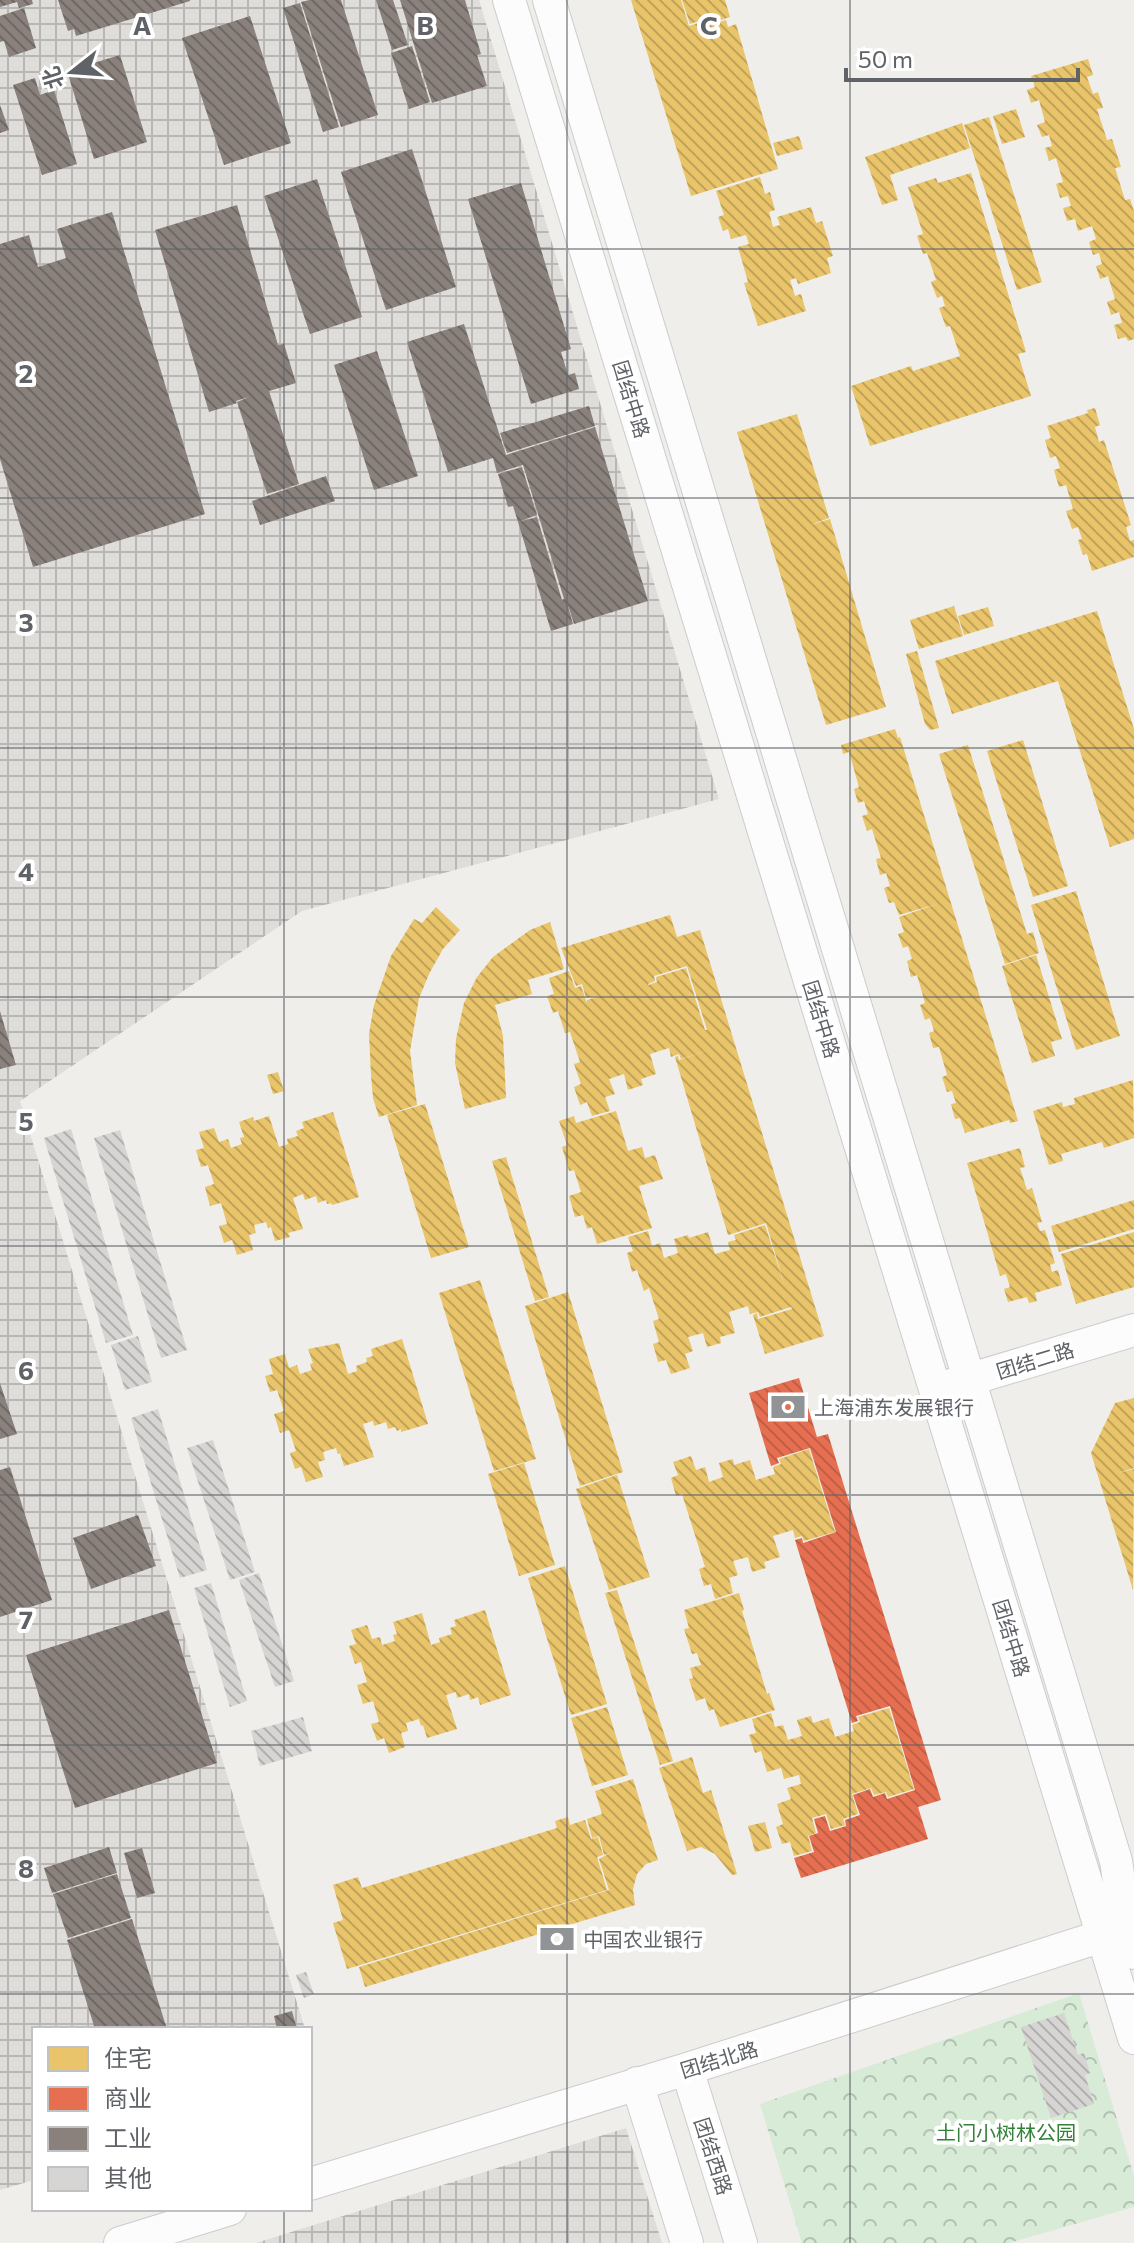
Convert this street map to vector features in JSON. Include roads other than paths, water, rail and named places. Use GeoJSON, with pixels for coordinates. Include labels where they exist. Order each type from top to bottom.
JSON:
{"type":"FeatureCollection","features":[{"type":"Feature","properties":{"kind":"street","name":"团结中路"},"geometry":{"type":"LineString","coordinates":[[509,0],[936,1390],[1121,1939]]}},
{"type":"Feature","properties":{"kind":"street","name":"团结中路"},"geometry":{"type":"LineString","coordinates":[[549,0],[1116,1861],[1121,1939],[1134,2038]]}},
{"type":"Feature","properties":{"kind":"street","name":"团结二路"},"geometry":{"type":"LineString","coordinates":[[936,1390],[1134,1330]]}},
{"type":"Feature","properties":{"kind":"street","name":"团结北路"},"geometry":{"type":"LineString","coordinates":[[312,2183],[1121,1939]]}},
{"type":"Feature","properties":{"kind":"street","name":"团结西路"},"geometry":{"type":"LineString","coordinates":[[687,2069],[741,2243]]}},
{"type":"Feature","properties":{"kind":"street"},"geometry":{"type":"LineString","coordinates":[[637,2083],[687,2243]]}},
{"type":"Feature","properties":{"kind":"street"},"geometry":{"type":"LineString","coordinates":[[120,2243],[224,2211]]}},
{"type":"Feature","properties":{"kind":"place","name":"上海浦东发展银行"},"geometry":{"type":"Point","coordinates":[788,1407]}},
{"type":"Feature","properties":{"kind":"place","name":"中国农业银行"},"geometry":{"type":"Point","coordinates":[557,1939]}},
{"type":"Feature","properties":{"kind":"park label","name":"土门小树林公园"},"geometry":{"type":"Point","coordinates":[1006,2132]}}]}
